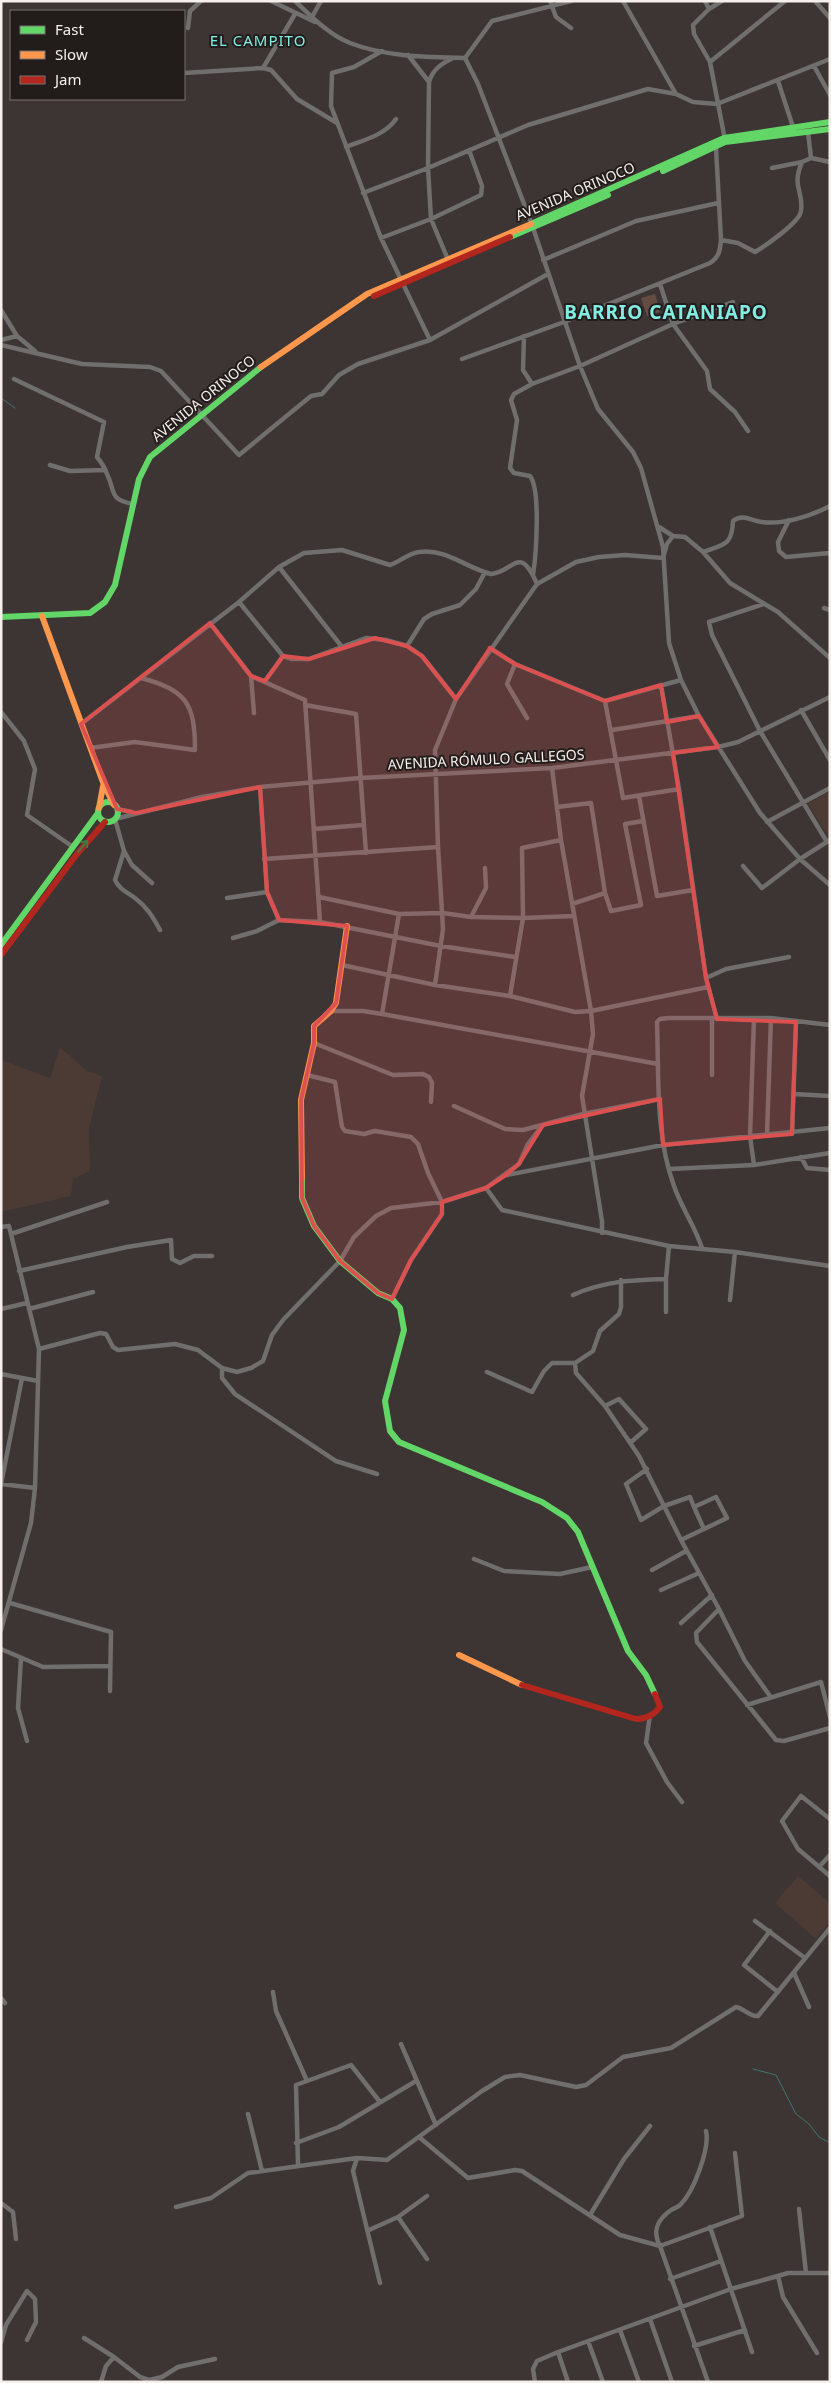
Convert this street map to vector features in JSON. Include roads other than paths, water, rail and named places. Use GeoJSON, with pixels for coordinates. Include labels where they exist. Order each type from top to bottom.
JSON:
{"type":"FeatureCollection","features":[{"type":"Feature","properties":{"kind":"main road","name":"AVENIDA ORINOCO"},"geometry":{"type":"LineString","coordinates":[[532,225],[725,140],[830,122]]}},
{"type":"Feature","properties":{"kind":"main road","name":"AVENIDA ORINOCO"},"geometry":{"type":"LineString","coordinates":[[1,617],[90,614],[105,602],[115,585],[132,504],[142,472],[150,457],[267,362],[367,294],[716,148],[725,140],[830,129]]}},
{"type":"Feature","properties":{"kind":"main road"},"geometry":{"type":"LineString","coordinates":[[1,955],[77,854],[105,822],[115,819],[115,807],[90,748],[42,616]]}},
{"type":"Feature","properties":{"kind":"main road"},"geometry":{"type":"LineString","coordinates":[[104,784],[98,811],[99,817],[105,822]]}},
{"type":"Feature","properties":{"kind":"main road"},"geometry":{"type":"LineString","coordinates":[[1,945],[98,811],[105,803],[115,807]]}},
{"type":"Feature","properties":{"kind":"main road"},"geometry":{"type":"LineString","coordinates":[[347,926],[336,1003],[331,1012],[314,1026],[314,1043],[301,1100],[303,1145],[302,1198],[314,1226],[340,1261],[378,1293],[392,1298],[400,1308],[404,1330],[385,1401],[390,1431],[399,1442],[556,1509],[567,1518],[578,1532],[628,1651],[646,1675],[660,1707],[656,1713],[642,1720],[636,1719],[519,1684],[459,1655]]}},
{"type":"Feature","properties":{"kind":"street"},"geometry":{"type":"LineString","coordinates":[[188,28],[190,11],[201,1]]}},
{"type":"Feature","properties":{"kind":"street"},"geometry":{"type":"LineString","coordinates":[[271,1],[319,24],[349,43],[408,56],[465,58]]}},
{"type":"Feature","properties":{"kind":"street"},"geometry":{"type":"LineString","coordinates":[[295,1],[319,24]]}},
{"type":"Feature","properties":{"kind":"street"},"geometry":{"type":"LineString","coordinates":[[312,17],[321,1]]}},
{"type":"Feature","properties":{"kind":"street"},"geometry":{"type":"LineString","coordinates":[[465,58],[492,21],[550,3],[571,1]]}},
{"type":"Feature","properties":{"kind":"street"},"geometry":{"type":"LineString","coordinates":[[623,1],[676,94]]}},
{"type":"Feature","properties":{"kind":"street"},"geometry":{"type":"LineString","coordinates":[[705,1],[708,9]]}},
{"type":"Feature","properties":{"kind":"street"},"geometry":{"type":"LineString","coordinates":[[722,1],[708,9],[693,25],[694,34],[710,62],[725,140]]}},
{"type":"Feature","properties":{"kind":"street"},"geometry":{"type":"LineString","coordinates":[[710,62],[785,1]]}},
{"type":"Feature","properties":{"kind":"street"},"geometry":{"type":"LineString","coordinates":[[815,1],[830,18]]}},
{"type":"Feature","properties":{"kind":"street"},"geometry":{"type":"LineString","coordinates":[[550,3],[556,16],[571,28]]}},
{"type":"Feature","properties":{"kind":"street"},"geometry":{"type":"LineString","coordinates":[[263,68],[295,14]]}},
{"type":"Feature","properties":{"kind":"street"},"geometry":{"type":"LineString","coordinates":[[382,51],[354,67],[332,73],[331,106],[381,238],[430,340]]}},
{"type":"Feature","properties":{"kind":"street"},"geometry":{"type":"LineString","coordinates":[[408,56],[429,82]]}},
{"type":"Feature","properties":{"kind":"street"},"geometry":{"type":"LineString","coordinates":[[448,261],[431,219],[428,168],[429,82],[432,73],[440,64],[454,58]]}},
{"type":"Feature","properties":{"kind":"street"},"geometry":{"type":"LineString","coordinates":[[465,58],[532,225],[564,322],[598,409],[633,452],[641,468],[658,526],[663,558],[669,643],[680,680],[699,716],[767,822],[800,859],[830,885]]}},
{"type":"Feature","properties":{"kind":"street"},"geometry":{"type":"LineString","coordinates":[[363,193],[428,168],[528,125],[648,89],[676,94],[693,102],[717,104],[830,59]]}},
{"type":"Feature","properties":{"kind":"street"},"geometry":{"type":"LineString","coordinates":[[814,66],[830,96]]}},
{"type":"Feature","properties":{"kind":"street"},"geometry":{"type":"LineString","coordinates":[[185,73],[263,68],[271,70],[297,99],[337,123]]}},
{"type":"Feature","properties":{"kind":"street"},"geometry":{"type":"LineString","coordinates":[[778,81],[793,127]]}},
{"type":"Feature","properties":{"kind":"street"},"geometry":{"type":"LineString","coordinates":[[346,147],[384,131],[396,119]]}},
{"type":"Feature","properties":{"kind":"street"},"geometry":{"type":"LineString","coordinates":[[808,132],[811,158]]}},
{"type":"Feature","properties":{"kind":"street"},"geometry":{"type":"LineString","coordinates":[[462,359],[564,322],[660,284],[716,259],[720,253],[721,240],[716,148]]}},
{"type":"Feature","properties":{"kind":"street"},"geometry":{"type":"LineString","coordinates":[[381,238],[431,219],[481,195],[482,186],[470,150]]}},
{"type":"Feature","properties":{"kind":"street"},"geometry":{"type":"LineString","coordinates":[[772,168],[802,162],[811,158],[830,162]]}},
{"type":"Feature","properties":{"kind":"street"},"geometry":{"type":"LineString","coordinates":[[721,240],[738,242],[755,252],[800,217],[801,211],[796,182],[802,162]]}},
{"type":"Feature","properties":{"kind":"street"},"geometry":{"type":"LineString","coordinates":[[542,260],[636,221],[718,203]]}},
{"type":"Feature","properties":{"kind":"street"},"geometry":{"type":"LineString","coordinates":[[1,345],[82,364],[150,367],[160,370],[239,455],[311,396],[322,394],[339,375],[358,364],[430,340],[548,274]]}},
{"type":"Feature","properties":{"kind":"street"},"geometry":{"type":"LineString","coordinates":[[660,284],[673,324],[707,371],[710,389],[735,412],[748,431]]}},
{"type":"Feature","properties":{"kind":"street"},"geometry":{"type":"LineString","coordinates":[[533,575],[536,554],[536,486],[530,476],[514,472],[510,468],[518,420],[511,400],[514,394],[532,384],[580,366],[673,324],[732,302]]}},
{"type":"Feature","properties":{"kind":"street"},"geometry":{"type":"LineString","coordinates":[[1,310],[17,336],[36,352]]}},
{"type":"Feature","properties":{"kind":"street"},"geometry":{"type":"LineString","coordinates":[[1,340],[17,336]]}},
{"type":"Feature","properties":{"kind":"street"},"geometry":{"type":"LineString","coordinates":[[524,336],[523,370],[532,384]]}},
{"type":"Feature","properties":{"kind":"street"},"geometry":{"type":"LineString","coordinates":[[14,379],[104,422],[97,452],[112,494],[122,502],[132,504]]}},
{"type":"Feature","properties":{"kind":"street"},"geometry":{"type":"LineString","coordinates":[[50,465],[70,471],[105,470]]}},
{"type":"Feature","properties":{"kind":"street"},"geometry":{"type":"LineString","coordinates":[[703,552],[727,543],[731,539],[733,521],[738,518],[763,523],[789,520],[810,517],[830,506]]}},
{"type":"Feature","properties":{"kind":"street"},"geometry":{"type":"LineString","coordinates":[[789,520],[782,530],[778,542],[779,551],[786,557],[830,552]]}},
{"type":"Feature","properties":{"kind":"street"},"geometry":{"type":"LineString","coordinates":[[658,526],[673,536],[685,537],[703,552],[730,582],[778,612],[830,658]]}},
{"type":"Feature","properties":{"kind":"street"},"geometry":{"type":"LineString","coordinates":[[663,558],[673,536]]}},
{"type":"Feature","properties":{"kind":"street"},"geometry":{"type":"LineString","coordinates":[[81,724],[239,602],[279,567],[304,553],[342,550],[390,565],[417,552],[427,552],[457,559],[485,572],[497,573],[514,562],[520,562],[533,575],[537,584]]}},
{"type":"Feature","properties":{"kind":"street"},"geometry":{"type":"LineString","coordinates":[[435,985],[442,946],[443,913],[438,847],[435,750],[456,699],[490,648],[537,584],[570,565],[598,557],[625,555],[663,558]]}},
{"type":"Feature","properties":{"kind":"street"},"geometry":{"type":"LineString","coordinates":[[279,567],[342,646]]}},
{"type":"Feature","properties":{"kind":"street"},"geometry":{"type":"LineString","coordinates":[[407,646],[424,619],[432,614],[460,605],[476,589],[485,572]]}},
{"type":"Feature","properties":{"kind":"street"},"geometry":{"type":"LineString","coordinates":[[239,602],[283,656],[292,659],[309,659],[366,638],[407,646],[422,656],[432,666],[456,699]]}},
{"type":"Feature","properties":{"kind":"street"},"geometry":{"type":"LineString","coordinates":[[742,866],[762,888],[800,859],[828,841],[760,731],[712,635],[709,622],[764,604]]}},
{"type":"Feature","properties":{"kind":"street"},"geometry":{"type":"LineString","coordinates":[[824,608],[830,610]]}},
{"type":"Feature","properties":{"kind":"street"},"geometry":{"type":"LineString","coordinates":[[210,623],[251,676],[305,700],[320,922]]}},
{"type":"Feature","properties":{"kind":"street"},"geometry":{"type":"LineString","coordinates":[[490,648],[515,664],[605,700],[680,680]]}},
{"type":"Feature","properties":{"kind":"street"},"geometry":{"type":"LineString","coordinates":[[265,681],[283,656]]}},
{"type":"Feature","properties":{"kind":"street"},"geometry":{"type":"LineString","coordinates":[[515,664],[507,684],[527,718]]}},
{"type":"Feature","properties":{"kind":"street"},"geometry":{"type":"LineString","coordinates":[[251,676],[254,713]]}},
{"type":"Feature","properties":{"kind":"street"},"geometry":{"type":"LineString","coordinates":[[90,748],[135,742],[195,750],[195,729],[184,698],[166,685],[140,678]]}},
{"type":"Feature","properties":{"kind":"street"},"geometry":{"type":"LineString","coordinates":[[661,685],[714,1019],[712,1075]]}},
{"type":"Feature","properties":{"kind":"street","name":"AVENIDA RÓMULO GALLEGOS"},"geometry":{"type":"LineString","coordinates":[[115,819],[260,787],[311,781],[552,768],[617,762],[718,747],[738,742],[801,710],[830,698]]}},
{"type":"Feature","properties":{"kind":"street"},"geometry":{"type":"LineString","coordinates":[[605,700],[623,798],[679,789]]}},
{"type":"Feature","properties":{"kind":"street"},"geometry":{"type":"LineString","coordinates":[[305,705],[356,714],[366,853]]}},
{"type":"Feature","properties":{"kind":"street"},"geometry":{"type":"LineString","coordinates":[[801,710],[830,760]]}},
{"type":"Feature","properties":{"kind":"street"},"geometry":{"type":"LineString","coordinates":[[1,712],[24,741],[35,769],[27,815],[73,847]]}},
{"type":"Feature","properties":{"kind":"street"},"geometry":{"type":"LineString","coordinates":[[612,730],[699,716]]}},
{"type":"Feature","properties":{"kind":"street"},"geometry":{"type":"LineString","coordinates":[[552,768],[561,840],[591,1011],[593,1034],[582,1096],[583,1114],[602,1221],[602,1233]]}},
{"type":"Feature","properties":{"kind":"street"},"geometry":{"type":"LineString","coordinates":[[260,787],[267,892],[279,920]]}},
{"type":"Feature","properties":{"kind":"street"},"geometry":{"type":"LineString","coordinates":[[767,822],[830,788]]}},
{"type":"Feature","properties":{"kind":"street"},"geometry":{"type":"LineString","coordinates":[[639,796],[657,896],[693,890]]}},
{"type":"Feature","properties":{"kind":"street"},"geometry":{"type":"LineString","coordinates":[[557,807],[590,803],[605,893],[611,911],[641,905],[626,824],[643,821]]}},
{"type":"Feature","properties":{"kind":"street","name":"AVENIDA RÓMULO GALLEGOS"},"geometry":{"type":"LineString","coordinates":[[115,807],[136,813]]}},
{"type":"Feature","properties":{"kind":"street"},"geometry":{"type":"LineString","coordinates":[[115,819],[124,851],[132,864],[152,883]]}},
{"type":"Feature","properties":{"kind":"street"},"geometry":{"type":"LineString","coordinates":[[314,829],[363,824]]}},
{"type":"Feature","properties":{"kind":"street"},"geometry":{"type":"LineString","coordinates":[[510,996],[523,918],[522,848],[561,840]]}},
{"type":"Feature","properties":{"kind":"street"},"geometry":{"type":"LineString","coordinates":[[264,859],[438,847]]}},
{"type":"Feature","properties":{"kind":"street"},"geometry":{"type":"LineString","coordinates":[[124,851],[115,880],[119,887],[150,912],[160,930]]}},
{"type":"Feature","properties":{"kind":"street"},"geometry":{"type":"LineString","coordinates":[[471,918],[486,888],[485,868]]}},
{"type":"Feature","properties":{"kind":"street"},"geometry":{"type":"LineString","coordinates":[[227,898],[267,892]]}},
{"type":"Feature","properties":{"kind":"street"},"geometry":{"type":"LineString","coordinates":[[572,904],[605,893]]}},
{"type":"Feature","properties":{"kind":"street"},"geometry":{"type":"LineString","coordinates":[[319,897],[399,914],[443,913],[471,918],[574,916]]}},
{"type":"Feature","properties":{"kind":"street"},"geometry":{"type":"LineString","coordinates":[[382,1014],[399,914]]}},
{"type":"Feature","properties":{"kind":"street"},"geometry":{"type":"LineString","coordinates":[[233,938],[257,931],[279,920],[320,922],[347,926],[394,938],[515,957]]}},
{"type":"Feature","properties":{"kind":"street"},"geometry":{"type":"LineString","coordinates":[[706,978],[726,969],[789,957]]}},
{"type":"Feature","properties":{"kind":"street"},"geometry":{"type":"LineString","coordinates":[[342,965],[435,985],[510,996],[575,1012],[591,1011],[708,986]]}},
{"type":"Feature","properties":{"kind":"street"},"geometry":{"type":"LineString","coordinates":[[331,1012],[363,1011],[382,1014],[591,1050],[658,1064]]}},
{"type":"Feature","properties":{"kind":"street"},"geometry":{"type":"LineString","coordinates":[[754,1018],[750,1136],[754,1165]]}},
{"type":"Feature","properties":{"kind":"street"},"geometry":{"type":"LineString","coordinates":[[767,1134],[771,1018]]}},
{"type":"Feature","properties":{"kind":"street"},"geometry":{"type":"LineString","coordinates":[[702,1248],[694,1226],[674,1186],[663,1145],[657,1022],[660,1019],[771,1018],[830,1025]]}},
{"type":"Feature","properties":{"kind":"street"},"geometry":{"type":"LineString","coordinates":[[792,1134],[796,1022]]}},
{"type":"Feature","properties":{"kind":"street"},"geometry":{"type":"LineString","coordinates":[[314,1043],[393,1075],[423,1074],[429,1077],[432,1083],[431,1102]]}},
{"type":"Feature","properties":{"kind":"street"},"geometry":{"type":"LineString","coordinates":[[307,1075],[335,1082],[342,1127],[345,1131],[364,1134],[375,1131],[411,1137],[418,1144],[428,1173],[442,1202],[442,1214],[411,1260],[392,1298]]}},
{"type":"Feature","properties":{"kind":"street"},"geometry":{"type":"LineString","coordinates":[[794,1094],[830,1096]]}},
{"type":"Feature","properties":{"kind":"street"},"geometry":{"type":"LineString","coordinates":[[454,1106],[505,1129],[523,1130],[583,1114],[660,1099]]}},
{"type":"Feature","properties":{"kind":"street"},"geometry":{"type":"LineString","coordinates":[[39,1349],[100,1333],[106,1334],[113,1347],[118,1350],[175,1344],[198,1350],[222,1368],[237,1372],[251,1368],[263,1360],[272,1335],[282,1320],[340,1261],[354,1237],[376,1216],[391,1208],[442,1202],[486,1188],[519,1164],[528,1144],[543,1125]]}},
{"type":"Feature","properties":{"kind":"street"},"geometry":{"type":"LineString","coordinates":[[506,1175],[663,1145],[767,1134],[792,1134],[830,1128]]}},
{"type":"Feature","properties":{"kind":"street"},"geometry":{"type":"LineString","coordinates":[[669,1169],[754,1165],[830,1153]]}},
{"type":"Feature","properties":{"kind":"street"},"geometry":{"type":"LineString","coordinates":[[801,1158],[807,1168],[830,1170]]}},
{"type":"Feature","properties":{"kind":"street"},"geometry":{"type":"LineString","coordinates":[[486,1188],[502,1210],[602,1233],[669,1246],[735,1252],[830,1266]]}},
{"type":"Feature","properties":{"kind":"street"},"geometry":{"type":"LineString","coordinates":[[11,1234],[107,1202]]}},
{"type":"Feature","properties":{"kind":"street"},"geometry":{"type":"LineString","coordinates":[[1,1227],[9,1226],[39,1349],[35,1488],[31,1523],[1,1630]]}},
{"type":"Feature","properties":{"kind":"street"},"geometry":{"type":"LineString","coordinates":[[19,1271],[126,1247],[171,1240],[172,1259],[180,1263],[194,1256],[212,1256]]}},
{"type":"Feature","properties":{"kind":"street"},"geometry":{"type":"LineString","coordinates":[[666,1312],[669,1246]]}},
{"type":"Feature","properties":{"kind":"street"},"geometry":{"type":"LineString","coordinates":[[730,1300],[735,1252]]}},
{"type":"Feature","properties":{"kind":"street"},"geometry":{"type":"LineString","coordinates":[[573,1295],[592,1286],[621,1280],[666,1279]]}},
{"type":"Feature","properties":{"kind":"street"},"geometry":{"type":"LineString","coordinates":[[487,1372],[532,1392],[544,1371],[552,1363],[575,1363],[593,1351],[600,1331],[619,1314],[621,1307],[621,1280]]}},
{"type":"Feature","properties":{"kind":"street"},"geometry":{"type":"LineString","coordinates":[[29,1309],[93,1292]]}},
{"type":"Feature","properties":{"kind":"street"},"geometry":{"type":"LineString","coordinates":[[1,1309],[27,1303]]}},
{"type":"Feature","properties":{"kind":"street"},"geometry":{"type":"LineString","coordinates":[[575,1363],[576,1373],[605,1406],[647,1469],[686,1551],[712,1595],[745,1661],[770,1696]]}},
{"type":"Feature","properties":{"kind":"street"},"geometry":{"type":"LineString","coordinates":[[222,1368],[222,1378],[235,1394],[336,1461],[377,1474]]}},
{"type":"Feature","properties":{"kind":"street"},"geometry":{"type":"LineString","coordinates":[[1,1374],[38,1381]]}},
{"type":"Feature","properties":{"kind":"street"},"geometry":{"type":"LineString","coordinates":[[22,1378],[1,1484],[35,1488]]}},
{"type":"Feature","properties":{"kind":"street"},"geometry":{"type":"LineString","coordinates":[[605,1406],[619,1399],[646,1428],[630,1443]]}},
{"type":"Feature","properties":{"kind":"street"},"geometry":{"type":"LineString","coordinates":[[647,1469],[626,1484],[641,1520],[664,1506],[690,1497],[704,1530]]}},
{"type":"Feature","properties":{"kind":"street"},"geometry":{"type":"LineString","coordinates":[[681,1540],[727,1518],[716,1497],[694,1507]]}},
{"type":"Feature","properties":{"kind":"street"},"geometry":{"type":"LineString","coordinates":[[652,1570],[686,1551]]}},
{"type":"Feature","properties":{"kind":"street"},"geometry":{"type":"LineString","coordinates":[[474,1559],[504,1571],[560,1574],[592,1567]]}},
{"type":"Feature","properties":{"kind":"street"},"geometry":{"type":"LineString","coordinates":[[661,1590],[699,1574]]}},
{"type":"Feature","properties":{"kind":"street"},"geometry":{"type":"LineString","coordinates":[[681,1623],[712,1595]]}},
{"type":"Feature","properties":{"kind":"street"},"geometry":{"type":"LineString","coordinates":[[10,1603],[111,1632],[110,1691]]}},
{"type":"Feature","properties":{"kind":"street"},"geometry":{"type":"LineString","coordinates":[[719,1609],[696,1633],[695,1637],[776,1740],[780,1741],[830,1728]]}},
{"type":"Feature","properties":{"kind":"street"},"geometry":{"type":"LineString","coordinates":[[1,1649],[43,1667],[110,1666]]}},
{"type":"Feature","properties":{"kind":"street"},"geometry":{"type":"LineString","coordinates":[[21,1658],[18,1708],[27,1741]]}},
{"type":"Feature","properties":{"kind":"street"},"geometry":{"type":"LineString","coordinates":[[748,1705],[770,1696],[821,1682],[830,1717]]}},
{"type":"Feature","properties":{"kind":"street"},"geometry":{"type":"LineString","coordinates":[[650,1715],[646,1743],[667,1782],[682,1802]]}},
{"type":"Feature","properties":{"kind":"street"},"geometry":{"type":"LineString","coordinates":[[830,1819],[801,1796],[782,1821],[798,1850],[830,1876]]}},
{"type":"Feature","properties":{"kind":"street"},"geometry":{"type":"LineString","coordinates":[[819,1867],[830,1855]]}},
{"type":"Feature","properties":{"kind":"street"},"geometry":{"type":"LineString","coordinates":[[755,1920],[805,1958]]}},
{"type":"Feature","properties":{"kind":"street"},"geometry":{"type":"LineString","coordinates":[[176,2207],[210,2198],[248,2173],[298,2164],[357,2158],[387,2160],[482,2091],[506,2077],[520,2075],[576,2087],[586,2085],[623,2058],[671,2048],[736,2008],[741,2008],[753,2017],[758,2016],[830,1928]]}},
{"type":"Feature","properties":{"kind":"street"},"geometry":{"type":"LineString","coordinates":[[770,1931],[744,1964],[778,1992]]}},
{"type":"Feature","properties":{"kind":"street"},"geometry":{"type":"LineString","coordinates":[[794,1972],[809,2008]]}},
{"type":"Feature","properties":{"kind":"street"},"geometry":{"type":"LineString","coordinates":[[273,1992],[276,2011],[307,2081]]}},
{"type":"Feature","properties":{"kind":"street"},"geometry":{"type":"LineString","coordinates":[[1,1998],[6,2003]]}},
{"type":"Feature","properties":{"kind":"street"},"geometry":{"type":"LineString","coordinates":[[401,2044],[436,2124]]}},
{"type":"Feature","properties":{"kind":"street"},"geometry":{"type":"LineString","coordinates":[[298,2164],[296,2084],[352,2065],[380,2102]]}},
{"type":"Feature","properties":{"kind":"street"},"geometry":{"type":"LineString","coordinates":[[296,2143],[339,2127],[416,2081]]}},
{"type":"Feature","properties":{"kind":"street"},"geometry":{"type":"LineString","coordinates":[[248,2114],[262,2171]]}},
{"type":"Feature","properties":{"kind":"street"},"geometry":{"type":"LineString","coordinates":[[590,2215],[624,2159],[650,2126]]}},
{"type":"Feature","properties":{"kind":"street"},"geometry":{"type":"LineString","coordinates":[[706,2131],[708,2138],[705,2156],[690,2190],[681,2204],[662,2218],[655,2230],[655,2238],[660,2246],[708,2382]]}},
{"type":"Feature","properties":{"kind":"street"},"geometry":{"type":"LineString","coordinates":[[419,2137],[462,2176],[468,2178],[515,2170],[522,2171],[620,2235],[660,2246],[742,2216],[735,2153]]}},
{"type":"Feature","properties":{"kind":"street"},"geometry":{"type":"LineString","coordinates":[[357,2158],[353,2171],[369,2230],[380,2282]]}},
{"type":"Feature","properties":{"kind":"street"},"geometry":{"type":"LineString","coordinates":[[369,2230],[398,2217],[427,2196]]}},
{"type":"Feature","properties":{"kind":"street"},"geometry":{"type":"LineString","coordinates":[[1,2203],[13,2212],[16,2238]]}},
{"type":"Feature","properties":{"kind":"street"},"geometry":{"type":"LineString","coordinates":[[799,2209],[806,2274]]}},
{"type":"Feature","properties":{"kind":"street"},"geometry":{"type":"LineString","coordinates":[[398,2217],[427,2259]]}},
{"type":"Feature","properties":{"kind":"street"},"geometry":{"type":"LineString","coordinates":[[710,2228],[752,2352]]}},
{"type":"Feature","properties":{"kind":"street"},"geometry":{"type":"LineString","coordinates":[[670,2278],[721,2261]]}},
{"type":"Feature","properties":{"kind":"street"},"geometry":{"type":"LineString","coordinates":[[535,2382],[533,2369],[537,2361],[558,2352],[731,2289],[788,2273],[830,2273]]}},
{"type":"Feature","properties":{"kind":"street"},"geometry":{"type":"LineString","coordinates":[[778,2276],[783,2297],[818,2353]]}},
{"type":"Feature","properties":{"kind":"street"},"geometry":{"type":"LineString","coordinates":[[1,2342],[6,2325],[27,2291],[35,2299],[36,2322],[27,2340]]}},
{"type":"Feature","properties":{"kind":"street"},"geometry":{"type":"LineString","coordinates":[[650,2319],[672,2382]]}},
{"type":"Feature","properties":{"kind":"street"},"geometry":{"type":"LineString","coordinates":[[620,2330],[639,2382]]}},
{"type":"Feature","properties":{"kind":"street"},"geometry":{"type":"LineString","coordinates":[[694,2346],[745,2330]]}},
{"type":"Feature","properties":{"kind":"street"},"geometry":{"type":"LineString","coordinates":[[84,2338],[114,2356],[140,2377],[149,2380],[162,2377],[178,2367],[215,2359]]}},
{"type":"Feature","properties":{"kind":"street"},"geometry":{"type":"LineString","coordinates":[[588,2341],[603,2382]]}},
{"type":"Feature","properties":{"kind":"street"},"geometry":{"type":"LineString","coordinates":[[558,2352],[568,2382]]}},
{"type":"Feature","properties":{"kind":"street"},"geometry":{"type":"LineString","coordinates":[[101,2382],[106,2366],[114,2356]]}},
{"type":"Feature","properties":{"kind":"waterway"},"geometry":{"type":"LineString","coordinates":[[1,398],[15,408]]}},
{"type":"Feature","properties":{"kind":"waterway"},"geometry":{"type":"LineString","coordinates":[[753,2069],[776,2075],[796,2114],[809,2124],[819,2137],[830,2143]]}},
{"type":"Feature","properties":{"kind":"district","name":"EL CAMPITO"},"geometry":{"type":"Point","coordinates":[258,40]}},
{"type":"Feature","properties":{"kind":"district","name":"BARRIO CATANIAPO"},"geometry":{"type":"Point","coordinates":[666,312]}}]}
